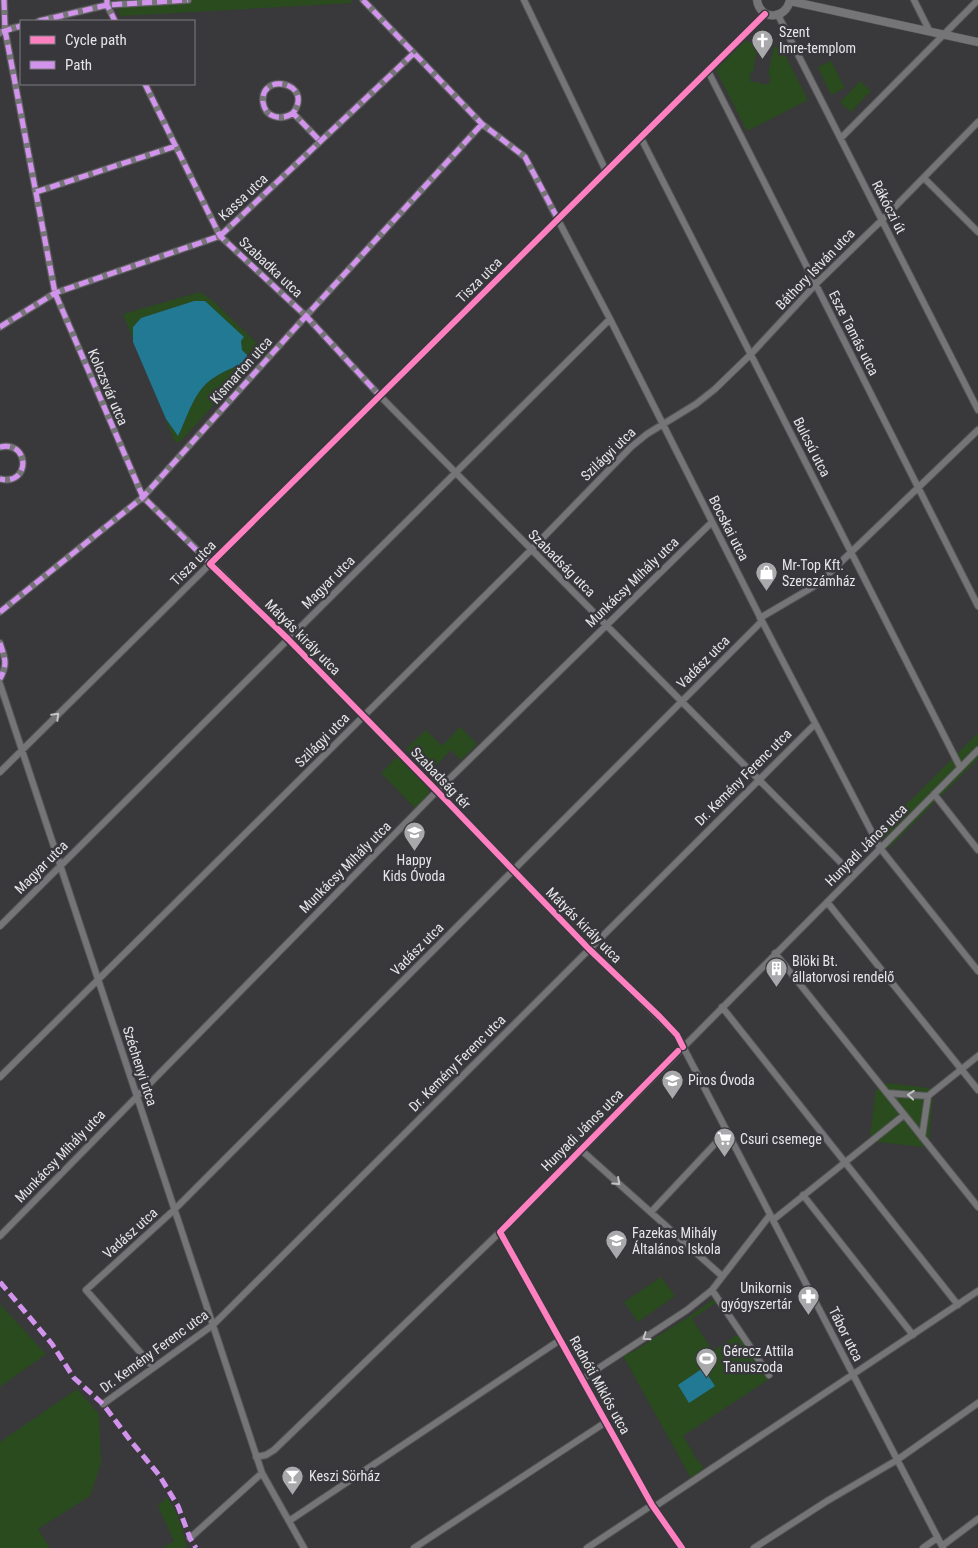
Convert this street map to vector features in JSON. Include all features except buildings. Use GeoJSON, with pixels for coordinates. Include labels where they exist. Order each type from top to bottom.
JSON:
{"type":"FeatureCollection","features":[{"type":"Feature","properties":{"kind":"street","name":"Kolozsvár utca"},"geometry":{"type":"LineString","coordinates":[[4,0],[3,31],[55,293],[142,498],[210,564]]}},
{"type":"Feature","properties":{"kind":"street"},"geometry":{"type":"LineString","coordinates":[[43,20],[107,2],[188,0]]}},
{"type":"Feature","properties":{"kind":"street","name":"Bocskai utca"},"geometry":{"type":"LineString","coordinates":[[363,0],[482,124],[525,157],[610,319],[761,620],[880,848],[978,971]]}},
{"type":"Feature","properties":{"kind":"street"},"geometry":{"type":"LineString","coordinates":[[524,0],[606,172]]}},
{"type":"Feature","properties":{"kind":"street"},"geometry":{"type":"LineString","coordinates":[[757,0],[759,7],[765,14],[778,15],[786,10],[790,1],[978,42]]}},
{"type":"Feature","properties":{"kind":"street"},"geometry":{"type":"LineString","coordinates":[[914,0],[930,32]]}},
{"type":"Feature","properties":{"kind":"street"},"geometry":{"type":"LineString","coordinates":[[841,138],[978,0]]}},
{"type":"Feature","properties":{"kind":"street"},"geometry":{"type":"LineString","coordinates":[[107,2],[115,20]]}},
{"type":"Feature","properties":{"kind":"street","name":"Tisza utca"},"geometry":{"type":"LineString","coordinates":[[0,772],[765,14]]}},
{"type":"Feature","properties":{"kind":"street","name":"Rákóczi út"},"geometry":{"type":"LineString","coordinates":[[778,15],[978,410]]}},
{"type":"Feature","properties":{"kind":"street"},"geometry":{"type":"LineString","coordinates":[[3,31],[20,26]]}},
{"type":"Feature","properties":{"kind":"street","name":"Kassa utca"},"geometry":{"type":"LineString","coordinates":[[0,327],[55,293],[220,236],[414,53]]}},
{"type":"Feature","properties":{"kind":"street","name":"Esze Tamás utca"},"geometry":{"type":"LineString","coordinates":[[708,71],[978,606]]}},
{"type":"Feature","properties":{"kind":"street"},"geometry":{"type":"LineString","coordinates":[[283,83],[293,88],[298,98],[298,104],[293,113],[288,117],[276,118],[266,111],[263,100],[268,89],[283,83]]}},
{"type":"Feature","properties":{"kind":"street","name":"Szabadka utca"},"geometry":{"type":"LineString","coordinates":[[146,85],[220,236],[306,316],[380,396]]}},
{"type":"Feature","properties":{"kind":"street"},"geometry":{"type":"LineString","coordinates":[[293,113],[320,142]]}},
{"type":"Feature","properties":{"kind":"street","name":"Báthory István utca"},"geometry":{"type":"LineString","coordinates":[[662,424],[706,397],[751,354],[816,284],[978,122]]}},
{"type":"Feature","properties":{"kind":"street","name":"Kismarton utca"},"geometry":{"type":"LineString","coordinates":[[0,612],[142,498],[482,124]]}},
{"type":"Feature","properties":{"kind":"street","name":"Bulcsú utca"},"geometry":{"type":"LineString","coordinates":[[640,138],[960,768]]}},
{"type":"Feature","properties":{"kind":"street"},"geometry":{"type":"LineString","coordinates":[[36,192],[176,146]]}},
{"type":"Feature","properties":{"kind":"street"},"geometry":{"type":"LineString","coordinates":[[924,178],[978,232]]}},
{"type":"Feature","properties":{"kind":"street","name":"Magyar utca"},"geometry":{"type":"LineString","coordinates":[[0,926],[610,319]]}},
{"type":"Feature","properties":{"kind":"street","name":"Szabadság utca"},"geometry":{"type":"LineString","coordinates":[[380,396],[853,875]]}},
{"type":"Feature","properties":{"kind":"street","name":"Szilágyi utca"},"geometry":{"type":"LineString","coordinates":[[0,1077],[532,549],[631,448],[662,424]]}},
{"type":"Feature","properties":{"kind":"street","name":"Vadász utca"},"geometry":{"type":"LineString","coordinates":[[153,1367],[86,1290],[174,1210],[682,702],[761,620],[818,584],[978,430]]}},
{"type":"Feature","properties":{"kind":"street"},"geometry":{"type":"LineString","coordinates":[[0,447],[5,446],[16,449],[23,458],[23,464],[20,474],[16,478],[0,479]]}},
{"type":"Feature","properties":{"kind":"street","name":"Munkácsy Mihály utca"},"geometry":{"type":"LineString","coordinates":[[0,1236],[437,791],[712,522]]}},
{"type":"Feature","properties":{"kind":"street","name":"Mátyás király utca"},"geometry":{"type":"LineString","coordinates":[[210,564],[288,639],[398,751]]}},
{"type":"Feature","properties":{"kind":"street"},"geometry":{"type":"LineString","coordinates":[[0,643],[6,662],[6,668],[0,679]]}},
{"type":"Feature","properties":{"kind":"street","name":"Széchenyi utca"},"geometry":{"type":"LineString","coordinates":[[0,684],[256,1456],[262,1473],[304,1548]]}},
{"type":"Feature","properties":{"kind":"street","name":"Dr. Kemény Ferenc utca"},"geometry":{"type":"LineString","coordinates":[[103,1404],[213,1325],[815,724]]}},
{"type":"Feature","properties":{"kind":"street","name":"Hunyadi János utca"},"geometry":{"type":"LineString","coordinates":[[256,1456],[266,1455],[274,1450],[500,1232],[580,1149],[978,750]]}},
{"type":"Feature","properties":{"kind":"street","name":"Szabadság tér"},"geometry":{"type":"LineString","coordinates":[[398,751],[466,822]]}},
{"type":"Feature","properties":{"kind":"street"},"geometry":{"type":"LineString","coordinates":[[934,794],[978,850]]}},
{"type":"Feature","properties":{"kind":"street","name":"Mátyás király utca"},"geometry":{"type":"LineString","coordinates":[[466,822],[589,949],[673,1031],[683,1047]]}},
{"type":"Feature","properties":{"kind":"street"},"geometry":{"type":"LineString","coordinates":[[827,902],[978,1090]]}},
{"type":"Feature","properties":{"kind":"street"},"geometry":{"type":"LineString","coordinates":[[775,954],[978,1207]]}},
{"type":"Feature","properties":{"kind":"street"},"geometry":{"type":"LineString","coordinates":[[722,1007],[958,1305]]}},
{"type":"Feature","properties":{"kind":"street","name":"Tábor utca"},"geometry":{"type":"LineString","coordinates":[[683,1047],[942,1547]]}},
{"type":"Feature","properties":{"kind":"street"},"geometry":{"type":"LineString","coordinates":[[922,1137],[928,1096],[978,1056]]}},
{"type":"Feature","properties":{"kind":"street"},"geometry":{"type":"LineString","coordinates":[[887,1093],[928,1096]]}},
{"type":"Feature","properties":{"kind":"street"},"geometry":{"type":"LineString","coordinates":[[582,1379],[687,1310],[693,1303],[712,1290],[771,1217],[803,1195],[904,1114]]}},
{"type":"Feature","properties":{"kind":"street"},"geometry":{"type":"LineString","coordinates":[[651,1212],[726,1131]]}},
{"type":"Feature","properties":{"kind":"street"},"geometry":{"type":"LineString","coordinates":[[580,1149],[722,1276]]}},
{"type":"Feature","properties":{"kind":"street"},"geometry":{"type":"LineString","coordinates":[[803,1195],[913,1335]]}},
{"type":"Feature","properties":{"kind":"street","name":"Radnóti Miklós utca"},"geometry":{"type":"LineString","coordinates":[[500,1232],[653,1506],[682,1548]]}},
{"type":"Feature","properties":{"kind":"street"},"geometry":{"type":"LineString","coordinates":[[712,1290],[769,1375]]}},
{"type":"Feature","properties":{"kind":"street"},"geometry":{"type":"LineString","coordinates":[[588,1548],[978,1292]]}},
{"type":"Feature","properties":{"kind":"street"},"geometry":{"type":"LineString","coordinates":[[289,1521],[560,1340]]}},
{"type":"Feature","properties":{"kind":"street"},"geometry":{"type":"LineString","coordinates":[[754,1548],[827,1501],[897,1460],[978,1403]]}},
{"type":"Feature","properties":{"kind":"street"},"geometry":{"type":"LineString","coordinates":[[414,1548],[606,1422]]}},
{"type":"Feature","properties":{"kind":"street"},"geometry":{"type":"LineString","coordinates":[[190,1538],[262,1473]]}},
{"type":"Feature","properties":{"kind":"street"},"geometry":{"type":"LineString","coordinates":[[942,1547],[978,1519]]}},
{"type":"Feature","properties":{"kind":"street"},"geometry":{"type":"LineString","coordinates":[[923,1548],[938,1538]]}},
{"type":"Feature","properties":{"kind":"green space"},"geometry":{"type":"Polygon","coordinates":[[[117,0],[351,0],[352,3],[120,16],[117,0]]]}},
{"type":"Feature","properties":{"kind":"green space"},"geometry":{"type":"Polygon","coordinates":[[[745,41],[758,44],[750,81],[769,85],[770,75],[768,74],[774,46],[783,51],[808,100],[747,131],[716,70],[745,41]]]}},
{"type":"Feature","properties":{"kind":"green space"},"geometry":{"type":"Polygon","coordinates":[[[831,61],[845,88],[831,95],[818,67],[831,61]]]}},
{"type":"Feature","properties":{"kind":"green space"},"geometry":{"type":"Polygon","coordinates":[[[860,81],[871,91],[851,112],[840,102],[860,81]]]}},
{"type":"Feature","properties":{"kind":"green space"},"geometry":{"type":"Polygon","coordinates":[[[200,292],[213,301],[260,346],[256,346],[247,355],[242,350],[241,341],[194,301],[141,318],[133,327],[133,339],[123,314],[200,292]]]}},
{"type":"Feature","properties":{"kind":"green space"},"geometry":{"type":"Polygon","coordinates":[[[246,362],[248,367],[180,442],[175,442],[166,422],[178,436],[192,404],[203,387],[217,375],[246,362]]]}},
{"type":"Feature","properties":{"kind":"green space"},"geometry":{"type":"Polygon","coordinates":[[[460,727],[477,744],[461,760],[451,750],[432,769],[431,767],[426,772],[406,749],[426,730],[442,746],[460,727]]]}},
{"type":"Feature","properties":{"kind":"green space"},"geometry":{"type":"Polygon","coordinates":[[[978,733],[978,759],[889,848],[879,832],[978,733]]]}},
{"type":"Feature","properties":{"kind":"green space"},"geometry":{"type":"Polygon","coordinates":[[[397,757],[428,788],[428,795],[416,809],[381,773],[397,757]]]}},
{"type":"Feature","properties":{"kind":"green space"},"geometry":{"type":"Polygon","coordinates":[[[887,1083],[929,1088],[933,1099],[929,1140],[923,1147],[877,1142],[870,1135],[876,1090],[887,1083]]]}},
{"type":"Feature","properties":{"kind":"green space"},"geometry":{"type":"Polygon","coordinates":[[[661,1277],[675,1296],[638,1322],[624,1302],[661,1277]]]}},
{"type":"Feature","properties":{"kind":"green space"},"geometry":{"type":"Polygon","coordinates":[[[714,1299],[717,1302],[692,1319],[713,1351],[738,1334],[769,1379],[683,1436],[694,1456],[704,1468],[691,1478],[623,1356],[631,1353],[714,1299]]]}},
{"type":"Feature","properties":{"kind":"green space"},"geometry":{"type":"Polygon","coordinates":[[[0,1304],[46,1354],[0,1387],[0,1304]]]}},
{"type":"Feature","properties":{"kind":"green space"},"geometry":{"type":"Polygon","coordinates":[[[77,1389],[99,1414],[101,1463],[90,1496],[38,1529],[50,1548],[0,1548],[0,1442],[77,1389]]]}},
{"type":"Feature","properties":{"kind":"green space"},"geometry":{"type":"Polygon","coordinates":[[[167,1497],[177,1515],[187,1548],[163,1548],[174,1541],[158,1506],[167,1497]]]}},
{"type":"Feature","properties":{"kind":"water"},"geometry":{"type":"Polygon","coordinates":[[[194,301],[205,301],[244,337],[241,341],[242,350],[247,355],[246,362],[217,375],[203,387],[192,404],[178,436],[166,419],[133,342],[133,327],[141,318],[194,301]]]}},
{"type":"Feature","properties":{"kind":"water"},"geometry":{"type":"Polygon","coordinates":[[[703,1368],[715,1386],[689,1403],[678,1385],[703,1368]]]}},
{"type":"Feature","properties":{"kind":"marked path"},"geometry":{"type":"LineString","coordinates":[[4,0],[5,30],[55,293],[143,497],[210,564]]}},
{"type":"Feature","properties":{"kind":"marked path"},"geometry":{"type":"LineString","coordinates":[[107,0],[107,5],[114,20]]}},
{"type":"Feature","properties":{"kind":"marked path"},"geometry":{"type":"LineString","coordinates":[[43,20],[107,5],[188,0]]}},
{"type":"Feature","properties":{"kind":"marked path"},"geometry":{"type":"LineString","coordinates":[[363,0],[482,124],[525,157],[558,219]]}},
{"type":"Feature","properties":{"kind":"marked path"},"geometry":{"type":"LineString","coordinates":[[2,32],[20,26]]}},
{"type":"Feature","properties":{"kind":"marked path"},"geometry":{"type":"LineString","coordinates":[[0,327],[55,293],[220,236],[414,53]]}},
{"type":"Feature","properties":{"kind":"marked path"},"geometry":{"type":"LineString","coordinates":[[293,113],[284,117],[270,115],[264,107],[264,92],[270,86],[277,84],[292,88],[297,94],[298,103],[293,113],[320,141]]}},
{"type":"Feature","properties":{"kind":"marked path"},"geometry":{"type":"LineString","coordinates":[[145,85],[220,236],[306,316],[380,396]]}},
{"type":"Feature","properties":{"kind":"marked path"},"geometry":{"type":"LineString","coordinates":[[0,612],[143,497],[482,124]]}},
{"type":"Feature","properties":{"kind":"marked path"},"geometry":{"type":"LineString","coordinates":[[36,192],[176,146]]}},
{"type":"Feature","properties":{"kind":"marked path"},"geometry":{"type":"LineString","coordinates":[[0,447],[10,447],[17,450],[23,463],[22,470],[17,476],[10,479],[0,479]]}},
{"type":"Feature","properties":{"kind":"marked path"},"geometry":{"type":"LineString","coordinates":[[0,643],[5,661],[0,679]]}},
{"type":"Feature","properties":{"kind":"marked path"},"geometry":{"type":"LineString","coordinates":[[0,1282],[52,1344],[74,1378],[103,1404],[159,1475],[178,1506],[190,1538],[196,1548]]}},
{"type":"Feature","properties":{"kind":"cycle path"},"geometry":{"type":"LineString","coordinates":[[683,1047],[677,1035],[660,1017],[589,949],[288,639],[210,564],[765,14]]}},
{"type":"Feature","properties":{"kind":"cycle path"},"geometry":{"type":"LineString","coordinates":[[678,1051],[500,1232],[652,1505],[682,1548]]}},
{"type":"Feature","properties":{"kind":"place","name":"Szent Imre-templom"},"geometry":{"type":"Point","coordinates":[763,59]}},
{"type":"Feature","properties":{"kind":"place","name":"Mr-Top Kft. Szerszámház"},"geometry":{"type":"Point","coordinates":[766,592]}},
{"type":"Feature","properties":{"kind":"place","name":"Happy Kids Óvoda"},"geometry":{"type":"Point","coordinates":[414,851]}},
{"type":"Feature","properties":{"kind":"place","name":"Blöki Bt. állatorvosi rendelő"},"geometry":{"type":"Point","coordinates":[776,988]}},
{"type":"Feature","properties":{"kind":"place","name":"Piros Óvoda"},"geometry":{"type":"Point","coordinates":[672,1099]}},
{"type":"Feature","properties":{"kind":"place","name":"Csuri csemege"},"geometry":{"type":"Point","coordinates":[724,1158]}},
{"type":"Feature","properties":{"kind":"place","name":"Fazekas Mihály Általános Iskola"},"geometry":{"type":"Point","coordinates":[616,1260]}},
{"type":"Feature","properties":{"kind":"place","name":"Unikornis gyógyszertár"},"geometry":{"type":"Point","coordinates":[808,1315]}},
{"type":"Feature","properties":{"kind":"place","name":"Gérecz Attila Tanuszoda"},"geometry":{"type":"Point","coordinates":[707,1378]}},
{"type":"Feature","properties":{"kind":"place","name":"Keszi Sörház"},"geometry":{"type":"Point","coordinates":[293,1495]}}]}
